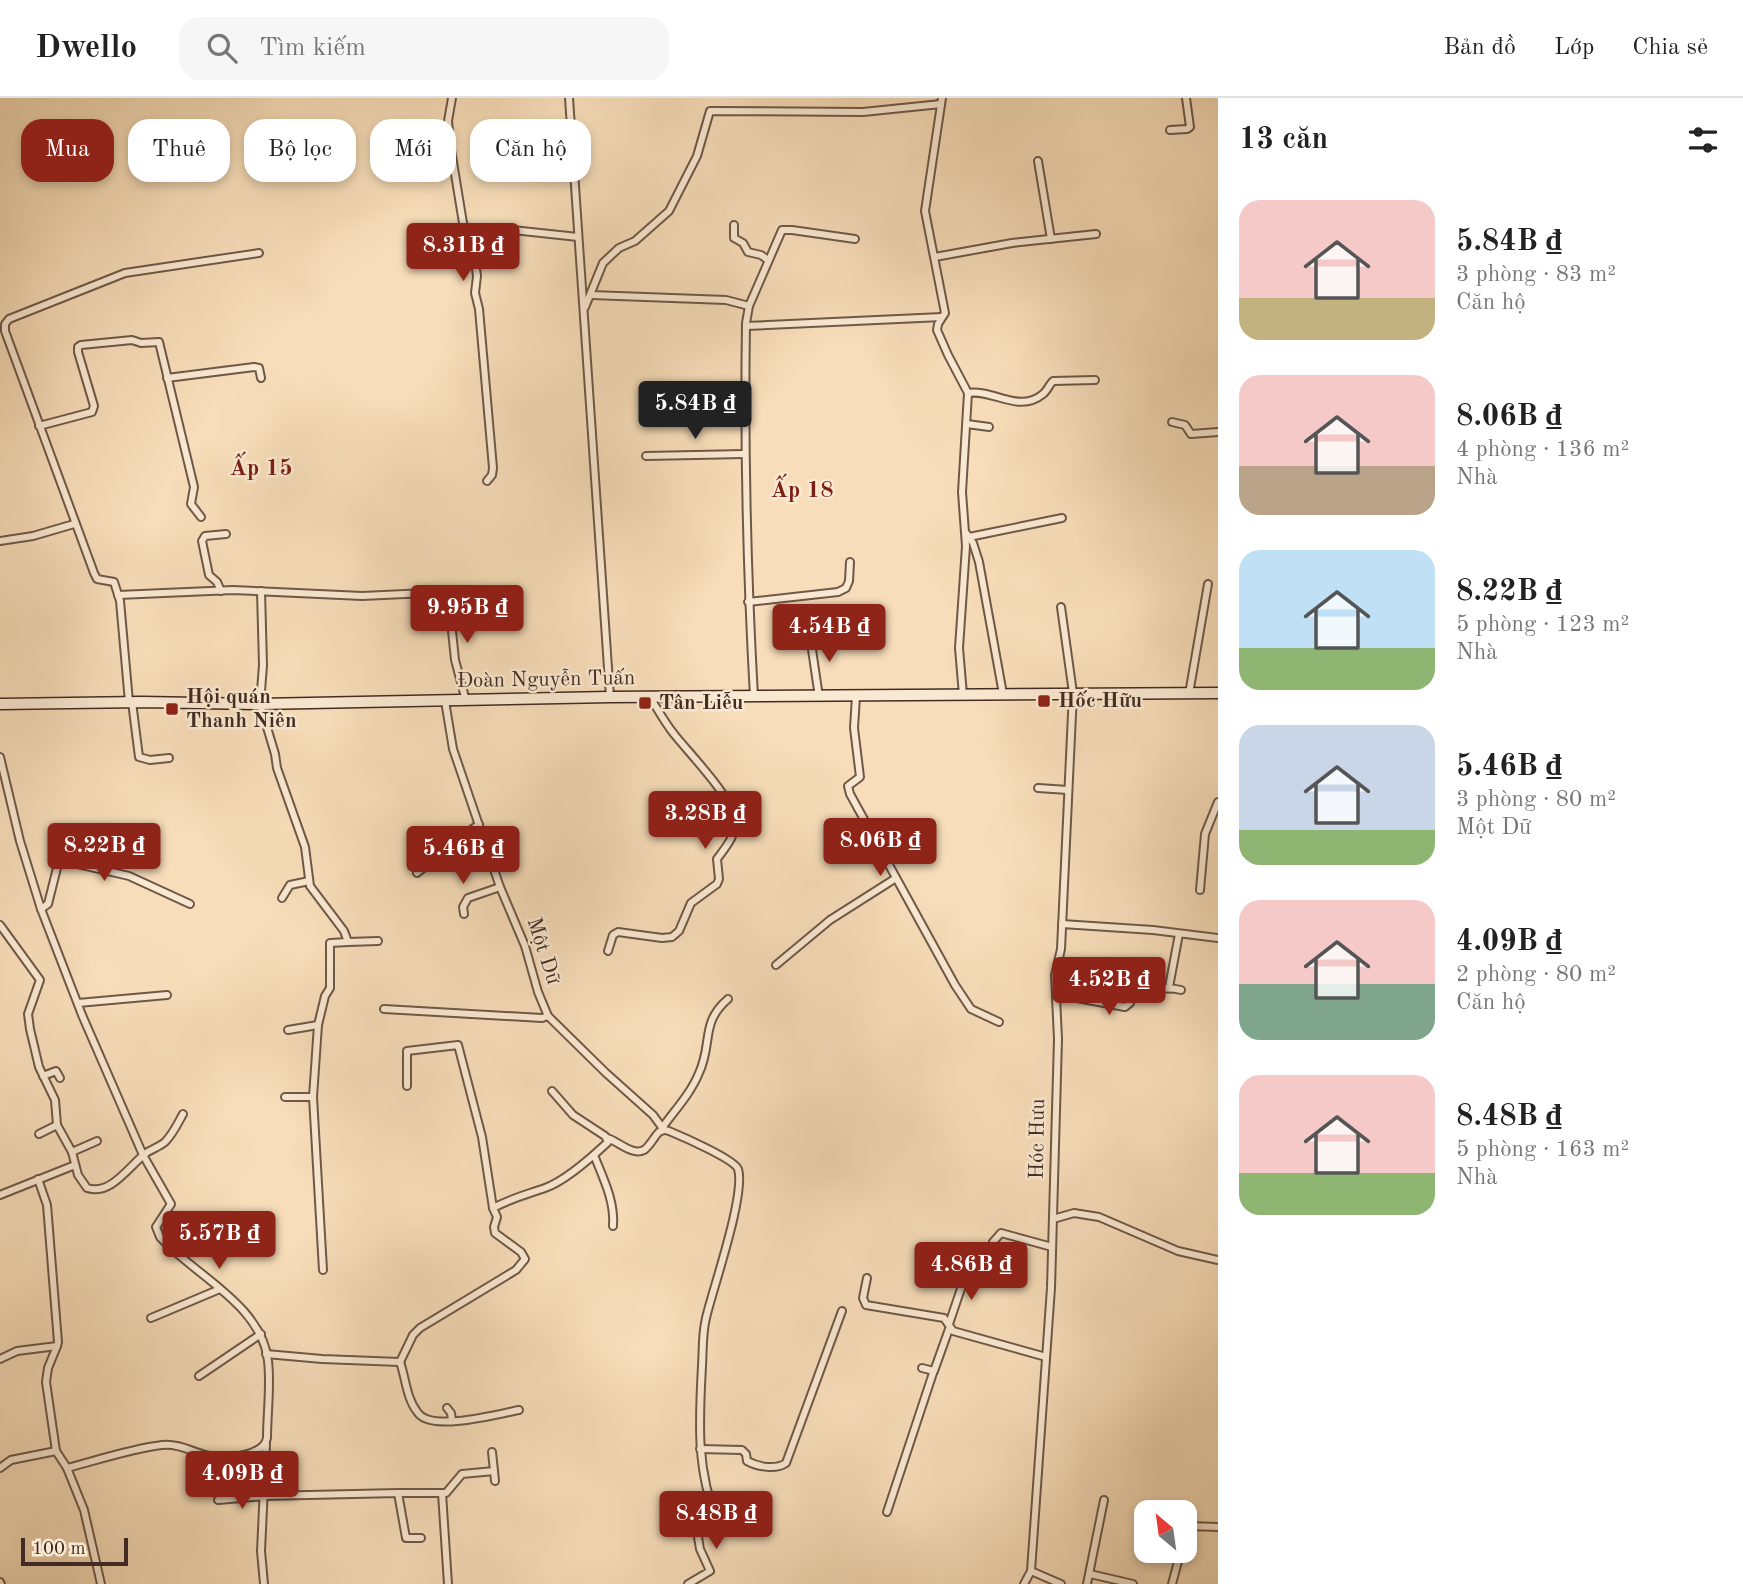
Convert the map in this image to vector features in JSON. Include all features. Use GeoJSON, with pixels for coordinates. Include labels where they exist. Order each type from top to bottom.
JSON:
{"type":"FeatureCollection","features":[{"type":"Feature","properties":{"kind":"main road","name":"Đoàn Nguyễn Tuấn"},"geometry":{"type":"LineString","coordinates":[[0,704],[260,704],[610,697],[1218,693]]}},
{"type":"Feature","properties":{"kind":"street"},"geometry":{"type":"LineString","coordinates":[[452,98],[448,121],[451,149],[465,228],[477,276],[475,293],[479,309],[493,468],[487,481]]}},
{"type":"Feature","properties":{"kind":"street"},"geometry":{"type":"LineString","coordinates":[[569,98],[610,697]]}},
{"type":"Feature","properties":{"kind":"street"},"geometry":{"type":"LineString","coordinates":[[1170,130],[1190,127],[1186,98]]}},
{"type":"Feature","properties":{"kind":"street"},"geometry":{"type":"LineString","coordinates":[[584,309],[603,263],[619,248],[635,241],[669,211],[697,156],[710,111],[863,113],[942,101],[925,211],[946,313],[937,324],[941,341],[968,393],[962,492],[968,535],[959,648],[963,695]]}},
{"type":"Feature","properties":{"kind":"street"},"geometry":{"type":"LineString","coordinates":[[1038,162],[1051,239]]}},
{"type":"Feature","properties":{"kind":"street"},"geometry":{"type":"LineString","coordinates":[[734,225],[734,238],[743,243],[748,252],[768,260]]}},
{"type":"Feature","properties":{"kind":"street"},"geometry":{"type":"LineString","coordinates":[[465,228],[578,237]]}},
{"type":"Feature","properties":{"kind":"street"},"geometry":{"type":"LineString","coordinates":[[754,697],[744,454],[746,327],[749,306],[782,230],[855,239]]}},
{"type":"Feature","properties":{"kind":"street"},"geometry":{"type":"LineString","coordinates":[[935,257],[983,247],[1096,234]]}},
{"type":"Feature","properties":{"kind":"street"},"geometry":{"type":"LineString","coordinates":[[169,758],[150,760],[139,757],[118,595],[114,582],[97,579],[38,426],[5,331],[5,324],[9,319],[72,292],[125,273],[260,253]]}},
{"type":"Feature","properties":{"kind":"street"},"geometry":{"type":"LineString","coordinates":[[591,295],[726,300],[749,306]]}},
{"type":"Feature","properties":{"kind":"street"},"geometry":{"type":"LineString","coordinates":[[746,327],[942,317]]}},
{"type":"Feature","properties":{"kind":"street"},"geometry":{"type":"LineString","coordinates":[[38,426],[92,412],[94,406],[78,347],[132,340],[141,344],[159,342],[194,487],[191,505],[201,517]]}},
{"type":"Feature","properties":{"kind":"street"},"geometry":{"type":"LineString","coordinates":[[167,378],[254,367],[259,368],[261,378]]}},
{"type":"Feature","properties":{"kind":"street"},"geometry":{"type":"LineString","coordinates":[[968,393],[1024,402],[1044,394],[1053,381],[1095,380]]}},
{"type":"Feature","properties":{"kind":"street"},"geometry":{"type":"LineString","coordinates":[[1172,422],[1185,425],[1187,432],[1191,433],[1218,432]]}},
{"type":"Feature","properties":{"kind":"street"},"geometry":{"type":"LineString","coordinates":[[967,424],[989,428]]}},
{"type":"Feature","properties":{"kind":"street"},"geometry":{"type":"LineString","coordinates":[[646,456],[744,454]]}},
{"type":"Feature","properties":{"kind":"street"},"geometry":{"type":"LineString","coordinates":[[968,535],[1062,519]]}},
{"type":"Feature","properties":{"kind":"street"},"geometry":{"type":"LineString","coordinates":[[0,541],[33,536],[74,524]]}},
{"type":"Feature","properties":{"kind":"street"},"geometry":{"type":"LineString","coordinates":[[221,591],[216,580],[209,575],[202,541],[205,536],[226,534]]}},
{"type":"Feature","properties":{"kind":"street"},"geometry":{"type":"LineString","coordinates":[[968,535],[979,562],[1003,694]]}},
{"type":"Feature","properties":{"kind":"street"},"geometry":{"type":"LineString","coordinates":[[748,602],[838,592],[846,588],[849,581],[850,562]]}},
{"type":"Feature","properties":{"kind":"street"},"geometry":{"type":"LineString","coordinates":[[1189,694],[1208,584]]}},
{"type":"Feature","properties":{"kind":"street"},"geometry":{"type":"LineString","coordinates":[[118,595],[221,591],[362,596],[448,592],[514,594]]}},
{"type":"Feature","properties":{"kind":"street"},"geometry":{"type":"LineString","coordinates":[[261,591],[263,665],[260,704],[277,768],[305,847],[309,881],[314,892],[344,931],[348,942]]}},
{"type":"Feature","properties":{"kind":"street"},"geometry":{"type":"LineString","coordinates":[[448,592],[455,660],[466,701]]}},
{"type":"Feature","properties":{"kind":"street","name":"Hóc Hưu"},"geometry":{"type":"LineString","coordinates":[[1024,1584],[1031,1571],[1046,1357],[1058,1040],[1055,975],[1061,949],[1073,693],[1061,607]]}},
{"type":"Feature","properties":{"kind":"street"},"geometry":{"type":"LineString","coordinates":[[810,636],[819,696]]}},
{"type":"Feature","properties":{"kind":"street"},"geometry":{"type":"LineString","coordinates":[[856,696],[854,728],[860,777],[848,786],[927,936],[971,1009],[999,1022]]}},
{"type":"Feature","properties":{"kind":"street"},"geometry":{"type":"LineString","coordinates":[[608,951],[612,935],[618,932],[662,939],[672,937],[679,931],[691,903],[717,884],[717,859],[735,829],[735,812],[673,733],[650,697]]}},
{"type":"Feature","properties":{"kind":"street","name":"Một Dữ"},"geometry":{"type":"LineString","coordinates":[[445,701],[453,749],[548,1016],[653,1115],[663,1129]]}},
{"type":"Feature","properties":{"kind":"street"},"geometry":{"type":"LineString","coordinates":[[0,757],[20,841],[41,909],[143,1155],[171,1204],[156,1227],[160,1237],[234,1300],[261,1334],[268,1361],[260,1561],[264,1584]]}},
{"type":"Feature","properties":{"kind":"street"},"geometry":{"type":"LineString","coordinates":[[1038,788],[1069,790]]}},
{"type":"Feature","properties":{"kind":"street"},"geometry":{"type":"LineString","coordinates":[[1199,890],[1205,834],[1218,802]]}},
{"type":"Feature","properties":{"kind":"street"},"geometry":{"type":"LineString","coordinates":[[417,873],[478,824]]}},
{"type":"Feature","properties":{"kind":"street"},"geometry":{"type":"LineString","coordinates":[[41,909],[48,904],[59,860],[65,855],[77,863],[129,876],[190,904]]}},
{"type":"Feature","properties":{"kind":"street"},"geometry":{"type":"LineString","coordinates":[[776,965],[830,920],[896,878]]}},
{"type":"Feature","properties":{"kind":"street"},"geometry":{"type":"LineString","coordinates":[[282,898],[290,885],[309,881]]}},
{"type":"Feature","properties":{"kind":"street"},"geometry":{"type":"LineString","coordinates":[[464,914],[463,907],[468,898],[500,887]]}},
{"type":"Feature","properties":{"kind":"street"},"geometry":{"type":"LineString","coordinates":[[1062,924],[1218,938]]}},
{"type":"Feature","properties":{"kind":"street"},"geometry":{"type":"LineString","coordinates":[[0,925],[40,979],[28,1014],[34,1053],[55,1100],[57,1125],[72,1152],[78,1175],[87,1188],[99,1190],[125,1174],[143,1155],[164,1142],[183,1114]]}},
{"type":"Feature","properties":{"kind":"street"},"geometry":{"type":"LineString","coordinates":[[1169,987],[1179,934]]}},
{"type":"Feature","properties":{"kind":"street"},"geometry":{"type":"LineString","coordinates":[[323,1270],[313,1097],[318,1025],[325,996],[330,988],[330,943],[378,941]]}},
{"type":"Feature","properties":{"kind":"street"},"geometry":{"type":"LineString","coordinates":[[1151,988],[1158,990],[1169,987],[1181,990]]}},
{"type":"Feature","properties":{"kind":"street"},"geometry":{"type":"LineString","coordinates":[[1056,994],[1125,1007],[1130,1003],[1133,988]]}},
{"type":"Feature","properties":{"kind":"street"},"geometry":{"type":"LineString","coordinates":[[78,1003],[167,995]]}},
{"type":"Feature","properties":{"kind":"street"},"geometry":{"type":"LineString","coordinates":[[552,1091],[573,1115],[607,1138],[639,1151],[648,1146],[663,1129],[698,1077],[705,1060],[710,1021],[728,999]]}},
{"type":"Feature","properties":{"kind":"street"},"geometry":{"type":"LineString","coordinates":[[384,1009],[542,1018],[548,1016]]}},
{"type":"Feature","properties":{"kind":"street"},"geometry":{"type":"LineString","coordinates":[[288,1030],[318,1025]]}},
{"type":"Feature","properties":{"kind":"street"},"geometry":{"type":"LineString","coordinates":[[407,1086],[407,1051],[458,1045],[482,1137],[493,1208],[497,1217],[495,1234],[521,1252],[525,1259],[516,1270],[420,1328],[413,1335],[400,1362],[408,1395],[421,1416],[433,1422],[519,1410]]}},
{"type":"Feature","properties":{"kind":"street"},"geometry":{"type":"LineString","coordinates":[[43,1076],[56,1071],[60,1078]]}},
{"type":"Feature","properties":{"kind":"street"},"geometry":{"type":"LineString","coordinates":[[285,1097],[313,1097]]}},
{"type":"Feature","properties":{"kind":"street"},"geometry":{"type":"LineString","coordinates":[[39,1134],[57,1125]]}},
{"type":"Feature","properties":{"kind":"street"},"geometry":{"type":"LineString","coordinates":[[663,1129],[711,1149],[734,1163],[740,1182],[705,1321],[698,1434],[706,1494],[718,1523],[696,1533],[710,1571],[688,1584]]}},
{"type":"Feature","properties":{"kind":"street"},"geometry":{"type":"LineString","coordinates":[[493,1208],[512,1198],[548,1187],[594,1155],[608,1142],[607,1138]]}},
{"type":"Feature","properties":{"kind":"street"},"geometry":{"type":"LineString","coordinates":[[72,1152],[97,1141]]}},
{"type":"Feature","properties":{"kind":"street"},"geometry":{"type":"LineString","coordinates":[[594,1155],[609,1193],[613,1226]]}},
{"type":"Feature","properties":{"kind":"street"},"geometry":{"type":"LineString","coordinates":[[0,1195],[75,1165]]}},
{"type":"Feature","properties":{"kind":"street"},"geometry":{"type":"LineString","coordinates":[[38,1179],[47,1205],[58,1330],[57,1346],[48,1368],[46,1382],[56,1451],[66,1468],[91,1530],[101,1584]]}},
{"type":"Feature","properties":{"kind":"street"},"geometry":{"type":"LineString","coordinates":[[1053,1219],[1074,1213],[1099,1217],[1178,1251],[1218,1260]]}},
{"type":"Feature","properties":{"kind":"street"},"geometry":{"type":"LineString","coordinates":[[993,1242],[1001,1233],[1052,1247]]}},
{"type":"Feature","properties":{"kind":"street"},"geometry":{"type":"LineString","coordinates":[[887,1512],[968,1268]]}},
{"type":"Feature","properties":{"kind":"street"},"geometry":{"type":"LineString","coordinates":[[867,1278],[863,1298],[866,1305],[944,1318],[949,1328],[1046,1357]]}},
{"type":"Feature","properties":{"kind":"street"},"geometry":{"type":"LineString","coordinates":[[151,1318],[220,1289]]}},
{"type":"Feature","properties":{"kind":"street"},"geometry":{"type":"LineString","coordinates":[[700,1449],[742,1450],[747,1461],[754,1465],[780,1467],[786,1463],[842,1311]]}},
{"type":"Feature","properties":{"kind":"street"},"geometry":{"type":"LineString","coordinates":[[199,1376],[261,1334]]}},
{"type":"Feature","properties":{"kind":"street"},"geometry":{"type":"LineString","coordinates":[[0,1359],[17,1351],[57,1346]]}},
{"type":"Feature","properties":{"kind":"street"},"geometry":{"type":"LineString","coordinates":[[267,1354],[400,1362]]}},
{"type":"Feature","properties":{"kind":"street"},"geometry":{"type":"LineString","coordinates":[[922,1368],[933,1373]]}},
{"type":"Feature","properties":{"kind":"street"},"geometry":{"type":"LineString","coordinates":[[447,1409],[451,1413],[452,1421]]}},
{"type":"Feature","properties":{"kind":"street"},"geometry":{"type":"LineString","coordinates":[[66,1468],[166,1444],[186,1447],[215,1457],[249,1453],[260,1450],[266,1444]]}},
{"type":"Feature","properties":{"kind":"street"},"geometry":{"type":"LineString","coordinates":[[0,1468],[11,1460],[56,1451]]}},
{"type":"Feature","properties":{"kind":"street"},"geometry":{"type":"LineString","coordinates":[[492,1452],[495,1481]]}},
{"type":"Feature","properties":{"kind":"street"},"geometry":{"type":"LineString","coordinates":[[218,1500],[264,1496],[442,1493],[449,1491],[463,1474],[494,1471]]}},
{"type":"Feature","properties":{"kind":"street"},"geometry":{"type":"LineString","coordinates":[[398,1493],[406,1538],[421,1538]]}},
{"type":"Feature","properties":{"kind":"street"},"geometry":{"type":"LineString","coordinates":[[442,1493],[448,1584]]}},
{"type":"Feature","properties":{"kind":"street"},"geometry":{"type":"LineString","coordinates":[[1087,1584],[1104,1500]]}},
{"type":"Feature","properties":{"kind":"street"},"geometry":{"type":"LineString","coordinates":[[1197,1526],[1218,1527]]}},
{"type":"Feature","properties":{"kind":"street"},"geometry":{"type":"LineString","coordinates":[[1172,1584],[1178,1563]]}},
{"type":"Feature","properties":{"kind":"street"},"geometry":{"type":"LineString","coordinates":[[1031,1571],[1061,1584]]}},
{"type":"Feature","properties":{"kind":"street"},"geometry":{"type":"LineString","coordinates":[[1090,1574],[1133,1584]]}},
{"type":"Feature","properties":{"kind":"place","name":"Hốc Hữu"},"geometry":{"type":"Point","coordinates":[1044,701]}},
{"type":"Feature","properties":{"kind":"place","name":"Tân Liễu"},"geometry":{"type":"Point","coordinates":[645,703]}},
{"type":"Feature","properties":{"kind":"place","name":"Hội quán Thanh Niên"},"geometry":{"type":"Point","coordinates":[172,709]}},
{"type":"Feature","properties":{"kind":"district","name":"Ấp 15"},"geometry":{"type":"Point","coordinates":[261,468]}},
{"type":"Feature","properties":{"kind":"district","name":"Ấp 18"},"geometry":{"type":"Point","coordinates":[802,490]}}]}
